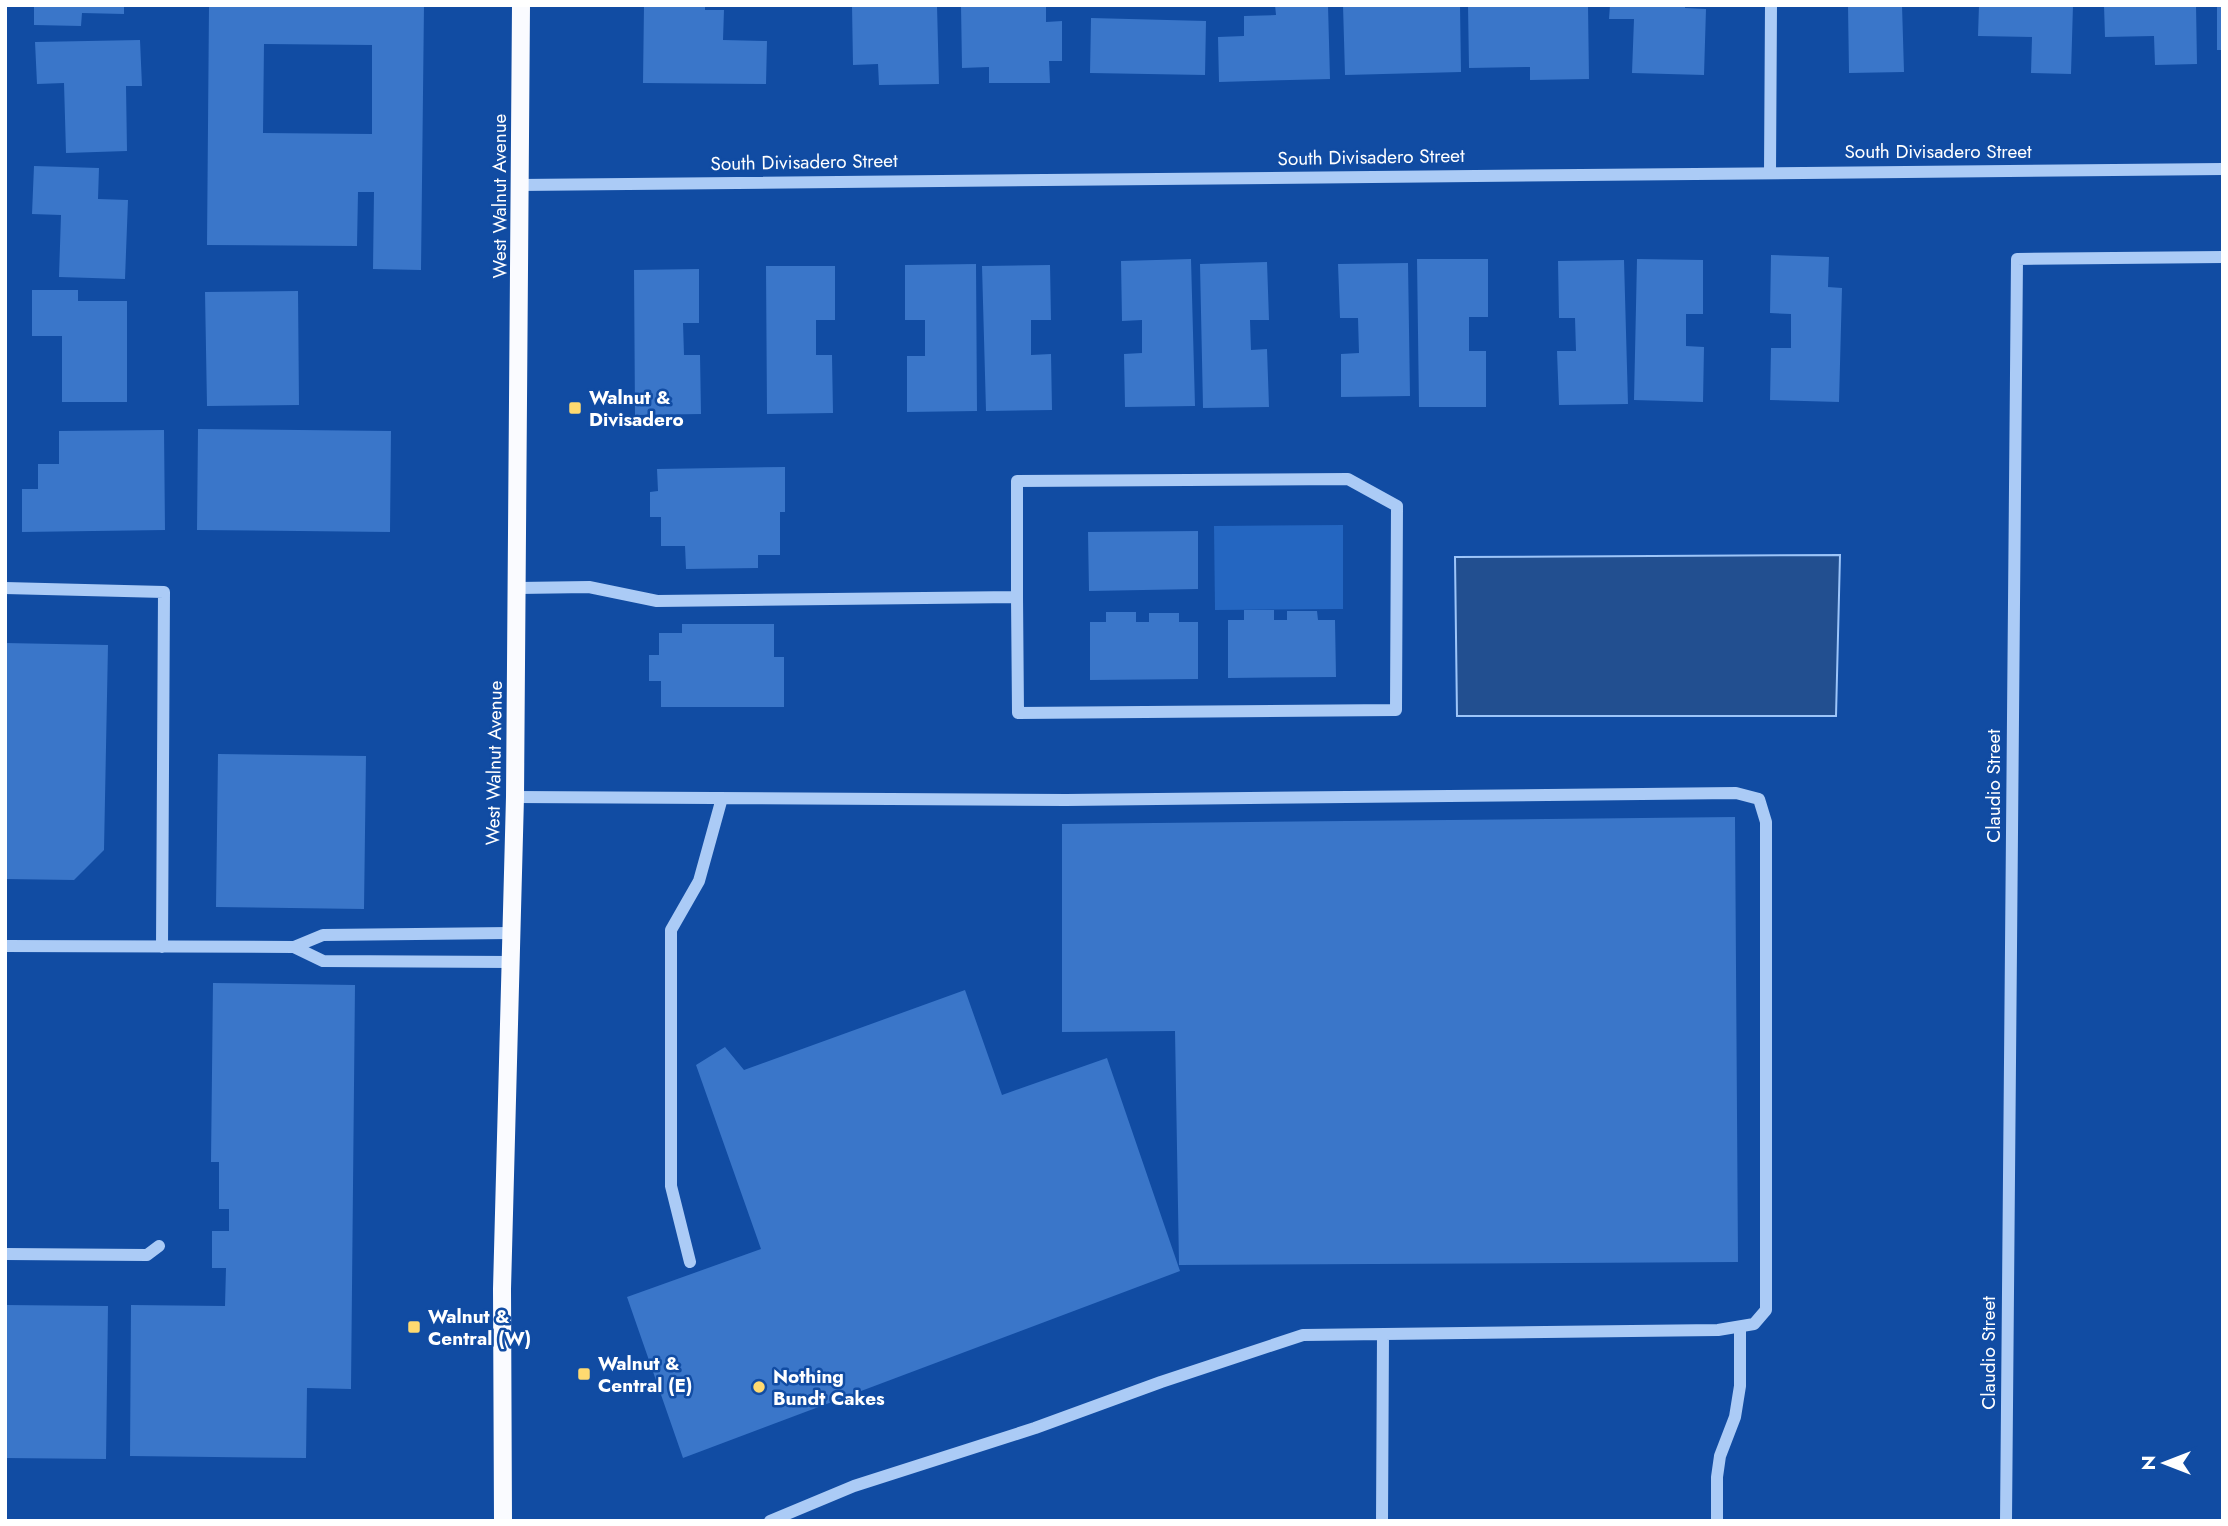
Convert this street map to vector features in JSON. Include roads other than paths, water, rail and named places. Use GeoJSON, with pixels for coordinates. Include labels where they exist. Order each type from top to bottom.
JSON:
{"type":"FeatureCollection","features":[{"type":"Feature","properties":{"kind":"main road","name":"West Walnut Avenue"},"geometry":{"type":"LineString","coordinates":[[503,1521],[502,1289],[512,962],[518,588],[521,5]]}},
{"type":"Feature","properties":{"kind":"street"},"geometry":{"type":"LineString","coordinates":[[1770,172],[1771,5]]}},
{"type":"Feature","properties":{"kind":"street","name":"South Divisadero Street"},"geometry":{"type":"LineString","coordinates":[[519,184],[2223,169]]}},
{"type":"Feature","properties":{"kind":"street","name":"Claudio Street"},"geometry":{"type":"LineString","coordinates":[[2006,1521],[2017,259],[2223,257]]}},
{"type":"Feature","properties":{"kind":"street"},"geometry":{"type":"LineString","coordinates":[[1348,479],[1397,506],[1396,710],[1018,713],[1017,597],[1017,481],[1348,479]]}},
{"type":"Feature","properties":{"kind":"street"},"geometry":{"type":"LineString","coordinates":[[518,588],[589,587],[657,601],[1017,597]]}},
{"type":"Feature","properties":{"kind":"street"},"geometry":{"type":"LineString","coordinates":[[5,588],[163,592],[162,947]]}},
{"type":"Feature","properties":{"kind":"street"},"geometry":{"type":"LineString","coordinates":[[515,797],[1066,800],[1736,793],[1759,799],[1766,822],[1766,1310],[1754,1324],[1718,1330],[1620,1333],[1303,1335],[1035,1428],[854,1486],[770,1521]]}},
{"type":"Feature","properties":{"kind":"street"},"geometry":{"type":"LineString","coordinates":[[690,1262],[671,1186],[671,930],[699,881],[722,798]]}},
{"type":"Feature","properties":{"kind":"street"},"geometry":{"type":"LineString","coordinates":[[5,946],[294,947],[323,935],[512,933]]}},
{"type":"Feature","properties":{"kind":"street"},"geometry":{"type":"LineString","coordinates":[[294,947],[323,961],[512,962]]}},
{"type":"Feature","properties":{"kind":"street"},"geometry":{"type":"LineString","coordinates":[[5,1254],[146,1255],[159,1246]]}},
{"type":"Feature","properties":{"kind":"street"},"geometry":{"type":"LineString","coordinates":[[1717,1521],[1720,1456],[1735,1417],[1740,1386],[1740,1328]]}},
{"type":"Feature","properties":{"kind":"street"},"geometry":{"type":"LineString","coordinates":[[1382,1521],[1383,1335]]}},
{"type":"Feature","properties":{"kind":"place","name":"Walnut & Divisadero"},"geometry":{"type":"Point","coordinates":[575,408]}},
{"type":"Feature","properties":{"kind":"place","name":"Walnut & Central (W)"},"geometry":{"type":"Point","coordinates":[414,1327]}},
{"type":"Feature","properties":{"kind":"place","name":"Walnut & Central (E)"},"geometry":{"type":"Point","coordinates":[584,1374]}},
{"type":"Feature","properties":{"kind":"place","name":"Nothing Bundt Cakes"},"geometry":{"type":"Point","coordinates":[759,1387]}}]}
